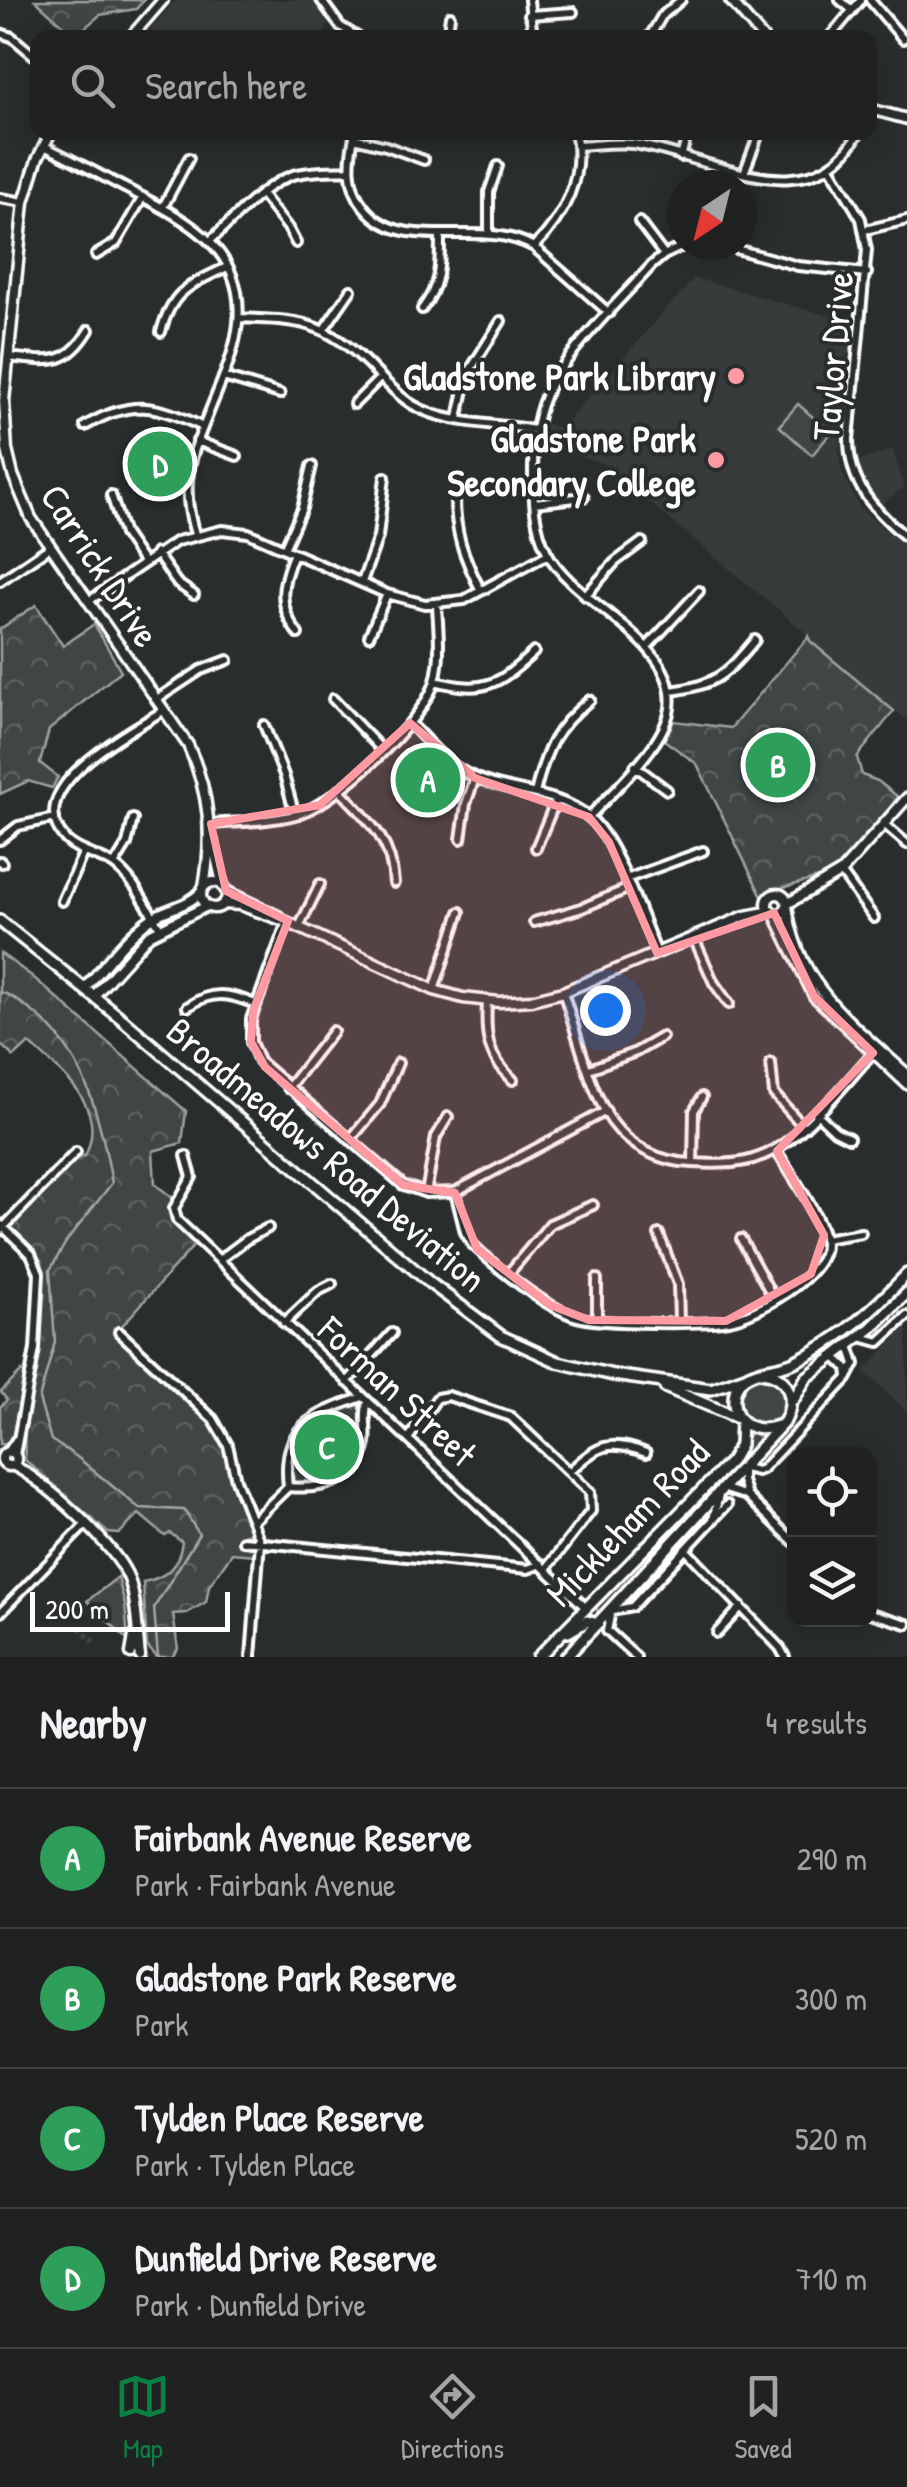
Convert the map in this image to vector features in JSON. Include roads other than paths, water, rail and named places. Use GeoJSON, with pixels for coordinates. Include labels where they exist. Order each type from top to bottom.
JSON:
{"type":"FeatureCollection","features":[{"type":"Feature","properties":{"kind":"main road","name":"Broadmeadows Road Deviation"},"geometry":{"type":"LineString","coordinates":[[0,922],[85,988],[430,1284],[485,1326],[558,1362],[641,1380],[711,1389],[746,1377]]}},
{"type":"Feature","properties":{"kind":"main road"},"geometry":{"type":"LineString","coordinates":[[907,1274],[834,1342],[783,1367],[746,1377],[734,1397],[741,1420],[755,1428],[781,1425],[799,1385],[861,1337],[907,1294]]}},
{"type":"Feature","properties":{"kind":"main road"},"geometry":{"type":"LineString","coordinates":[[760,1372],[785,1382],[791,1408]]}},
{"type":"Feature","properties":{"kind":"main road","name":"Broadmeadows Road Deviation"},"geometry":{"type":"LineString","coordinates":[[641,1380],[686,1394],[741,1420]]}},
{"type":"Feature","properties":{"kind":"main road","name":"Mickleham Road"},"geometry":{"type":"LineString","coordinates":[[538,1657],[734,1456],[740,1445],[741,1420]]}},
{"type":"Feature","properties":{"kind":"main road","name":"Mickleham Road"},"geometry":{"type":"LineString","coordinates":[[566,1657],[603,1627],[610,1611],[781,1425]]}},
{"type":"Feature","properties":{"kind":"main road"},"geometry":{"type":"LineString","coordinates":[[589,1603],[592,1616],[603,1627]]}},
{"type":"Feature","properties":{"kind":"main road"},"geometry":{"type":"LineString","coordinates":[[549,1646],[587,1621],[603,1627]]}},
{"type":"Feature","properties":{"kind":"street"},"geometry":{"type":"LineString","coordinates":[[137,30],[163,0]]}},
{"type":"Feature","properties":{"kind":"street"},"geometry":{"type":"LineString","coordinates":[[322,0],[346,30]]}},
{"type":"Feature","properties":{"kind":"street"},"geometry":{"type":"LineString","coordinates":[[528,0],[532,30]]}},
{"type":"Feature","properties":{"kind":"street"},"geometry":{"type":"LineString","coordinates":[[654,30],[662,16],[681,0]]}},
{"type":"Feature","properties":{"kind":"street"},"geometry":{"type":"LineString","coordinates":[[730,0],[756,30]]}},
{"type":"Feature","properties":{"kind":"street"},"geometry":{"type":"LineString","coordinates":[[840,0],[852,10]]}},
{"type":"Feature","properties":{"kind":"street"},"geometry":{"type":"LineString","coordinates":[[836,30],[861,0]]}},
{"type":"Feature","properties":{"kind":"street"},"geometry":{"type":"LineString","coordinates":[[870,0],[903,39]]}},
{"type":"Feature","properties":{"kind":"street"},"geometry":{"type":"LineString","coordinates":[[529,16],[573,12]]}},
{"type":"Feature","properties":{"kind":"street"},"geometry":{"type":"LineString","coordinates":[[448,30],[450,16]]}},
{"type":"Feature","properties":{"kind":"street"},"geometry":{"type":"LineString","coordinates":[[0,32],[30,52]]}},
{"type":"Feature","properties":{"kind":"street"},"geometry":{"type":"LineString","coordinates":[[877,111],[907,118]]}},
{"type":"Feature","properties":{"kind":"street","name":"Carrick Drive"},"geometry":{"type":"LineString","coordinates":[[47,140],[24,202],[8,310],[4,401],[7,450],[21,496],[50,546],[188,745],[202,776],[211,824],[203,889]]}},
{"type":"Feature","properties":{"kind":"street"},"geometry":{"type":"LineString","coordinates":[[353,140],[350,170],[362,204],[382,223],[400,232],[489,232],[520,239],[609,314]]}},
{"type":"Feature","properties":{"kind":"street"},"geometry":{"type":"LineString","coordinates":[[369,140],[424,160]]}},
{"type":"Feature","properties":{"kind":"street"},"geometry":{"type":"LineString","coordinates":[[534,247],[567,203],[575,177],[577,140]]}},
{"type":"Feature","properties":{"kind":"street"},"geometry":{"type":"LineString","coordinates":[[681,157],[686,140]]}},
{"type":"Feature","properties":{"kind":"street"},"geometry":{"type":"LineString","coordinates":[[745,170],[758,140]]}},
{"type":"Feature","properties":{"kind":"street"},"geometry":{"type":"LineString","coordinates":[[757,176],[796,180],[830,167],[846,154],[854,140]]}},
{"type":"Feature","properties":{"kind":"street"},"geometry":{"type":"LineString","coordinates":[[578,146],[632,144],[736,170]]}},
{"type":"Feature","properties":{"kind":"street"},"geometry":{"type":"LineString","coordinates":[[44,146],[190,222],[211,240],[227,267],[238,297],[239,318],[233,352],[186,478],[188,513],[195,534]]}},
{"type":"Feature","properties":{"kind":"street"},"geometry":{"type":"LineString","coordinates":[[164,207],[189,158]]}},
{"type":"Feature","properties":{"kind":"street"},"geometry":{"type":"LineString","coordinates":[[489,232],[489,192],[498,166]]}},
{"type":"Feature","properties":{"kind":"street","name":"Taylor Drive"},"geometry":{"type":"LineString","coordinates":[[830,167],[854,204],[864,230],[867,273],[849,452],[857,483],[866,499],[907,538]]}},
{"type":"Feature","properties":{"kind":"street"},"geometry":{"type":"LineString","coordinates":[[211,240],[261,194],[294,175],[350,170]]}},
{"type":"Feature","properties":{"kind":"street"},"geometry":{"type":"LineString","coordinates":[[261,194],[296,243]]}},
{"type":"Feature","properties":{"kind":"street"},"geometry":{"type":"LineString","coordinates":[[96,255],[116,243],[143,197]]}},
{"type":"Feature","properties":{"kind":"street"},"geometry":{"type":"LineString","coordinates":[[0,198],[24,202]]}},
{"type":"Feature","properties":{"kind":"street"},"geometry":{"type":"LineString","coordinates":[[864,230],[907,220]]}},
{"type":"Feature","properties":{"kind":"street"},"geometry":{"type":"LineString","coordinates":[[639,222],[664,255]]}},
{"type":"Feature","properties":{"kind":"street"},"geometry":{"type":"LineString","coordinates":[[422,309],[439,280],[440,234]]}},
{"type":"Feature","properties":{"kind":"street"},"geometry":{"type":"LineString","coordinates":[[590,817],[665,726],[670,691],[664,671],[647,647],[586,596],[548,554],[534,503],[535,430],[548,390],[562,368],[667,254]]}},
{"type":"Feature","properties":{"kind":"street"},"geometry":{"type":"LineString","coordinates":[[757,255],[798,266],[867,273]]}},
{"type":"Feature","properties":{"kind":"street"},"geometry":{"type":"LineString","coordinates":[[161,332],[166,313],[178,294],[227,267]]}},
{"type":"Feature","properties":{"kind":"street"},"geometry":{"type":"LineString","coordinates":[[324,329],[351,290]]}},
{"type":"Feature","properties":{"kind":"street"},"geometry":{"type":"LineString","coordinates":[[239,318],[292,320],[324,329],[353,349],[410,403],[434,414],[535,430]]}},
{"type":"Feature","properties":{"kind":"street"},"geometry":{"type":"LineString","coordinates":[[458,418],[467,375],[501,321]]}},
{"type":"Feature","properties":{"kind":"street"},"geometry":{"type":"LineString","coordinates":[[8,357],[66,357],[89,330]]}},
{"type":"Feature","properties":{"kind":"street"},"geometry":{"type":"LineString","coordinates":[[223,376],[280,394]]}},
{"type":"Feature","properties":{"kind":"street"},"geometry":{"type":"LineString","coordinates":[[354,404],[381,378]]}},
{"type":"Feature","properties":{"kind":"street"},"geometry":{"type":"LineString","coordinates":[[85,426],[116,410],[149,407],[203,426]]}},
{"type":"Feature","properties":{"kind":"street"},"geometry":{"type":"LineString","coordinates":[[197,441],[237,456]]}},
{"type":"Feature","properties":{"kind":"street"},"geometry":{"type":"LineString","coordinates":[[284,548],[302,508],[312,466]]}},
{"type":"Feature","properties":{"kind":"street"},"geometry":{"type":"LineString","coordinates":[[362,582],[378,537],[385,477]]}},
{"type":"Feature","properties":{"kind":"street"},"geometry":{"type":"LineString","coordinates":[[455,493],[454,522],[462,556],[482,591]]}},
{"type":"Feature","properties":{"kind":"street"},"geometry":{"type":"LineString","coordinates":[[111,495],[124,534],[143,562]]}},
{"type":"Feature","properties":{"kind":"street"},"geometry":{"type":"LineString","coordinates":[[534,503],[584,496]]}},
{"type":"Feature","properties":{"kind":"street"},"geometry":{"type":"LineString","coordinates":[[89,601],[143,562],[195,534],[233,530],[415,603],[464,600],[548,554]]}},
{"type":"Feature","properties":{"kind":"street"},"geometry":{"type":"LineString","coordinates":[[586,596],[615,562],[642,542]]}},
{"type":"Feature","properties":{"kind":"street"},"geometry":{"type":"LineString","coordinates":[[0,581],[50,546]]}},
{"type":"Feature","properties":{"kind":"street"},"geometry":{"type":"LineString","coordinates":[[294,552],[282,586],[282,598],[283,608],[298,634]]}},
{"type":"Feature","properties":{"kind":"street"},"geometry":{"type":"LineString","coordinates":[[156,554],[177,583],[194,596]]}},
{"type":"Feature","properties":{"kind":"street"},"geometry":{"type":"LineString","coordinates":[[647,647],[699,592]]}},
{"type":"Feature","properties":{"kind":"street"},"geometry":{"type":"LineString","coordinates":[[370,636],[387,594]]}},
{"type":"Feature","properties":{"kind":"street"},"geometry":{"type":"LineString","coordinates":[[211,824],[295,815],[341,791],[424,706],[435,681],[439,656],[437,604]]}},
{"type":"Feature","properties":{"kind":"street"},"geometry":{"type":"LineString","coordinates":[[670,691],[707,685],[718,679],[755,640]]}},
{"type":"Feature","properties":{"kind":"street"},"geometry":{"type":"LineString","coordinates":[[435,681],[484,688],[511,673],[534,652]]}},
{"type":"Feature","properties":{"kind":"street"},"geometry":{"type":"LineString","coordinates":[[156,699],[201,670],[228,660]]}},
{"type":"Feature","properties":{"kind":"street"},"geometry":{"type":"LineString","coordinates":[[333,699],[382,750]]}},
{"type":"Feature","properties":{"kind":"street"},"geometry":{"type":"LineString","coordinates":[[535,793],[550,742],[561,726],[590,700]]}},
{"type":"Feature","properties":{"kind":"street"},"geometry":{"type":"LineString","coordinates":[[160,928],[134,887],[114,865],[65,839],[55,818],[56,796],[66,779],[164,710]]}},
{"type":"Feature","properties":{"kind":"street"},"geometry":{"type":"LineString","coordinates":[[410,723],[444,757],[476,778],[556,800],[590,817],[609,842],[657,953]]}},
{"type":"Feature","properties":{"kind":"street"},"geometry":{"type":"LineString","coordinates":[[264,726],[284,774],[295,815]]}},
{"type":"Feature","properties":{"kind":"street"},"geometry":{"type":"LineString","coordinates":[[635,766],[667,790]]}},
{"type":"Feature","properties":{"kind":"street"},"geometry":{"type":"LineString","coordinates":[[461,839],[466,804],[476,778]]}},
{"type":"Feature","properties":{"kind":"street"},"geometry":{"type":"LineString","coordinates":[[341,791],[387,845],[394,883]]}},
{"type":"Feature","properties":{"kind":"street"},"geometry":{"type":"LineString","coordinates":[[745,916],[782,912],[786,902],[840,872],[907,798]]}},
{"type":"Feature","properties":{"kind":"street"},"geometry":{"type":"LineString","coordinates":[[536,848],[556,800]]}},
{"type":"Feature","properties":{"kind":"street"},"geometry":{"type":"LineString","coordinates":[[0,840],[18,826],[55,818]]}},
{"type":"Feature","properties":{"kind":"street"},"geometry":{"type":"LineString","coordinates":[[114,865],[127,844],[134,819]]}},
{"type":"Feature","properties":{"kind":"street"},"geometry":{"type":"LineString","coordinates":[[884,825],[907,844]]}},
{"type":"Feature","properties":{"kind":"street","name":"Carrick Drive"},"geometry":{"type":"LineString","coordinates":[[211,836],[224,889]]}},
{"type":"Feature","properties":{"kind":"street"},"geometry":{"type":"LineString","coordinates":[[62,900],[84,851]]}},
{"type":"Feature","properties":{"kind":"street"},"geometry":{"type":"LineString","coordinates":[[626,879],[702,851]]}},
{"type":"Feature","properties":{"kind":"street"},"geometry":{"type":"LineString","coordinates":[[206,870],[220,870]]}},
{"type":"Feature","properties":{"kind":"street"},"geometry":{"type":"LineString","coordinates":[[840,872],[874,918]]}},
{"type":"Feature","properties":{"kind":"street"},"geometry":{"type":"LineString","coordinates":[[85,988],[153,918],[191,902],[211,883],[434,990],[487,1002],[531,1000],[564,992],[745,916],[775,894],[786,902],[806,972]]}},
{"type":"Feature","properties":{"kind":"street"},"geometry":{"type":"LineString","coordinates":[[299,928],[320,884]]}},
{"type":"Feature","properties":{"kind":"street"},"geometry":{"type":"LineString","coordinates":[[534,922],[629,888]]}},
{"type":"Feature","properties":{"kind":"street"},"geometry":{"type":"LineString","coordinates":[[203,889],[202,900],[207,906],[240,905],[287,922]]}},
{"type":"Feature","properties":{"kind":"street"},"geometry":{"type":"LineString","coordinates":[[223,904],[224,889]]}},
{"type":"Feature","properties":{"kind":"street"},"geometry":{"type":"LineString","coordinates":[[768,900],[820,992],[907,1084]]}},
{"type":"Feature","properties":{"kind":"street"},"geometry":{"type":"LineString","coordinates":[[94,996],[160,928],[207,906]]}},
{"type":"Feature","properties":{"kind":"street"},"geometry":{"type":"LineString","coordinates":[[434,990],[460,912]]}},
{"type":"Feature","properties":{"kind":"street"},"geometry":{"type":"LineString","coordinates":[[287,922],[255,1004],[250,1034],[256,1055],[288,1088],[403,1185],[426,1193],[455,1192],[606,1112]]}},
{"type":"Feature","properties":{"kind":"street"},"geometry":{"type":"LineString","coordinates":[[694,938],[714,983],[729,1004]]}},
{"type":"Feature","properties":{"kind":"street"},"geometry":{"type":"LineString","coordinates":[[118,951],[128,959]]}},
{"type":"Feature","properties":{"kind":"street"},"geometry":{"type":"LineString","coordinates":[[187,1007],[201,997],[219,992],[255,1004]]}},
{"type":"Feature","properties":{"kind":"street"},"geometry":{"type":"LineString","coordinates":[[564,992],[606,1112],[625,1136],[665,1159],[744,1162],[776,1150],[875,1050]]}},
{"type":"Feature","properties":{"kind":"street"},"geometry":{"type":"LineString","coordinates":[[487,1002],[488,1048],[496,1064],[512,1080]]}},
{"type":"Feature","properties":{"kind":"street"},"geometry":{"type":"LineString","coordinates":[[288,1088],[333,1030]]}},
{"type":"Feature","properties":{"kind":"street"},"geometry":{"type":"LineString","coordinates":[[589,1068],[636,1052],[662,1037]]}},
{"type":"Feature","properties":{"kind":"street"},"geometry":{"type":"LineString","coordinates":[[875,1050],[907,1074]]}},
{"type":"Feature","properties":{"kind":"street"},"geometry":{"type":"LineString","coordinates":[[350,1140],[380,1104],[398,1063]]}},
{"type":"Feature","properties":{"kind":"street"},"geometry":{"type":"LineString","coordinates":[[771,1064],[774,1094],[803,1126]]}},
{"type":"Feature","properties":{"kind":"street"},"geometry":{"type":"LineString","coordinates":[[693,1163],[694,1111],[702,1097]]}},
{"type":"Feature","properties":{"kind":"street"},"geometry":{"type":"LineString","coordinates":[[816,1113],[849,1138]]}},
{"type":"Feature","properties":{"kind":"street"},"geometry":{"type":"LineString","coordinates":[[426,1193],[436,1137],[448,1116]]}},
{"type":"Feature","properties":{"kind":"street"},"geometry":{"type":"LineString","coordinates":[[455,1192],[468,1238],[556,1309],[596,1320],[734,1319],[774,1299],[814,1271],[822,1258],[824,1238],[776,1150]]}},
{"type":"Feature","properties":{"kind":"street"},"geometry":{"type":"LineString","coordinates":[[76,1152],[1,1227],[31,1254],[38,1273],[33,1364],[17,1439],[8,1456],[85,1525],[125,1570],[132,1597],[134,1656]]}},
{"type":"Feature","properties":{"kind":"street","name":"Forman Street"},"geometry":{"type":"LineString","coordinates":[[186,1156],[192,1177],[174,1214],[532,1556],[589,1603]]}},
{"type":"Feature","properties":{"kind":"street"},"geometry":{"type":"LineString","coordinates":[[509,1273],[550,1224],[592,1205]]}},
{"type":"Feature","properties":{"kind":"street"},"geometry":{"type":"LineString","coordinates":[[220,1260],[246,1239],[268,1228]]}},
{"type":"Feature","properties":{"kind":"street"},"geometry":{"type":"LineString","coordinates":[[824,1238],[862,1232]]}},
{"type":"Feature","properties":{"kind":"street"},"geometry":{"type":"LineString","coordinates":[[659,1234],[678,1284],[679,1322]]}},
{"type":"Feature","properties":{"kind":"street"},"geometry":{"type":"LineString","coordinates":[[740,1239],[774,1299]]}},
{"type":"Feature","properties":{"kind":"street"},"geometry":{"type":"LineString","coordinates":[[596,1320],[597,1279]]}},
{"type":"Feature","properties":{"kind":"street"},"geometry":{"type":"LineString","coordinates":[[284,1323],[318,1291],[332,1284]]}},
{"type":"Feature","properties":{"kind":"street"},"geometry":{"type":"LineString","coordinates":[[861,1337],[879,1342],[907,1316]]}},
{"type":"Feature","properties":{"kind":"street"},"geometry":{"type":"LineString","coordinates":[[119,1332],[213,1419],[228,1445],[236,1480],[260,1542],[251,1657]]}},
{"type":"Feature","properties":{"kind":"street"},"geometry":{"type":"LineString","coordinates":[[347,1382],[392,1333]]}},
{"type":"Feature","properties":{"kind":"street"},"geometry":{"type":"LineString","coordinates":[[789,1537],[748,1496],[742,1481],[743,1469],[762,1469],[848,1378],[855,1364],[849,1346]]}},
{"type":"Feature","properties":{"kind":"street"},"geometry":{"type":"LineString","coordinates":[[834,1357],[847,1368],[848,1378]]}},
{"type":"Feature","properties":{"kind":"street"},"geometry":{"type":"LineString","coordinates":[[243,1541],[528,1569],[544,1566],[591,1511],[590,1492],[511,1417],[448,1396],[437,1398],[408,1439]]}},
{"type":"Feature","properties":{"kind":"street"},"geometry":{"type":"LineString","coordinates":[[253,1522],[288,1486],[322,1487],[350,1472],[364,1452],[366,1399],[319,1412],[297,1432],[286,1458],[288,1486]]}},
{"type":"Feature","properties":{"kind":"street"},"geometry":{"type":"LineString","coordinates":[[570,1472],[596,1450],[611,1444],[646,1453]]}},
{"type":"Feature","properties":{"kind":"street"},"geometry":{"type":"LineString","coordinates":[[722,1492],[748,1496]]}},
{"type":"Feature","properties":{"kind":"street","name":"Mickleham Road"},"geometry":{"type":"LineString","coordinates":[[610,1611],[632,1607],[713,1520],[722,1492]]}},
{"type":"Feature","properties":{"kind":"street"},"geometry":{"type":"LineString","coordinates":[[713,1520],[727,1505]]}},
{"type":"Feature","properties":{"kind":"street"},"geometry":{"type":"LineString","coordinates":[[0,1614],[85,1525]]}},
{"type":"Feature","properties":{"kind":"street"},"geometry":{"type":"LineString","coordinates":[[685,1548],[785,1657]]}},
{"type":"Feature","properties":{"kind":"street"},"geometry":{"type":"LineString","coordinates":[[516,1567],[532,1556]]}},
{"type":"Feature","properties":{"kind":"street"},"geometry":{"type":"LineString","coordinates":[[717,1633],[741,1607]]}},
{"type":"Feature","properties":{"kind":"street"},"geometry":{"type":"LineString","coordinates":[[877,1615],[907,1624]]}},
{"type":"Feature","properties":{"kind":"street"},"geometry":{"type":"LineString","coordinates":[[603,1627],[636,1657]]}},
{"type":"Feature","properties":{"kind":"street","name":"Mickleham Road"},"geometry":{"type":"LineString","coordinates":[[576,1657],[578,1644]]}},
{"type":"Feature","properties":{"kind":"waterway"},"geometry":{"type":"LineString","coordinates":[[0,992],[33,1012],[66,1046],[96,1112],[112,1183],[66,1242],[50,1270],[55,1342],[39,1399],[51,1440],[139,1508],[184,1510],[199,1534],[154,1608],[158,1657]]}},
{"type":"Feature","properties":{"kind":"tunnel"},"geometry":{"type":"LineString","coordinates":[[78,1627],[94,1642]]}},
{"type":"Feature","properties":{"kind":"place","name":"Gladstone Park Library"},"geometry":{"type":"Point","coordinates":[736,376]}},
{"type":"Feature","properties":{"kind":"place","name":"Gladstone Park Secondary College"},"geometry":{"type":"Point","coordinates":[716,460]}},
{"type":"Feature","properties":{"kind":"place","name":"Dunfield Drive Reserve"},"geometry":{"type":"Point","coordinates":[160,464]}},
{"type":"Feature","properties":{"kind":"place","name":"Gladstone Park Reserve"},"geometry":{"type":"Point","coordinates":[778,765]}},
{"type":"Feature","properties":{"kind":"place","name":"Fairbank Avenue Reserve"},"geometry":{"type":"Point","coordinates":[428,780]}},
{"type":"Feature","properties":{"kind":"place","name":"Tylden Place Reserve"},"geometry":{"type":"Point","coordinates":[327,1447]}}]}
